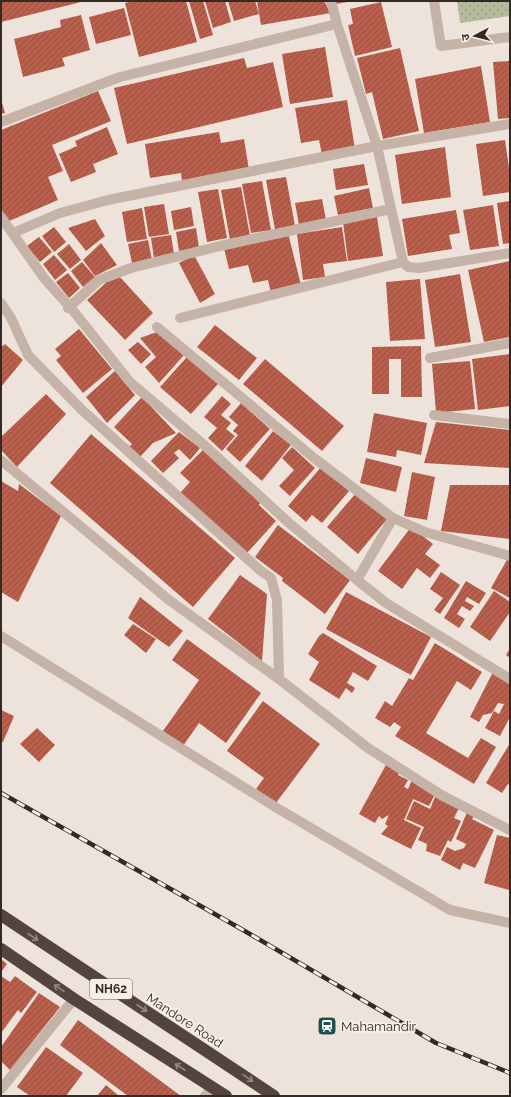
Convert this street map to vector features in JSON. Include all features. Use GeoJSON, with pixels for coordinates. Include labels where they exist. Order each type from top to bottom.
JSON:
{"type":"FeatureCollection","features":[{"type":"Feature","properties":{"kind":"highway","name":"Mandore Road"},"geometry":{"type":"LineString","coordinates":[[1,915],[274,1096]]}},
{"type":"Feature","properties":{"kind":"highway","name":"NH62"},"geometry":{"type":"LineString","coordinates":[[1,949],[209,1092],[226,1096]]}},
{"type":"Feature","properties":{"kind":"street"},"geometry":{"type":"LineString","coordinates":[[331,1],[337,24],[377,146],[403,262],[408,267],[419,268],[510,253]]}},
{"type":"Feature","properties":{"kind":"street"},"geometry":{"type":"LineString","coordinates":[[434,1],[441,46],[510,37]]}},
{"type":"Feature","properties":{"kind":"street"},"geometry":{"type":"LineString","coordinates":[[1,122],[120,77],[337,24]]}},
{"type":"Feature","properties":{"kind":"street"},"geometry":{"type":"LineString","coordinates":[[13,233],[60,213],[108,200],[377,146],[510,124]]}},
{"type":"Feature","properties":{"kind":"street"},"geometry":{"type":"LineString","coordinates":[[68,308],[99,280],[131,268],[220,246],[391,209]]}},
{"type":"Feature","properties":{"kind":"street"},"geometry":{"type":"LineString","coordinates":[[1,217],[44,278],[68,308],[75,313],[130,382],[204,445],[289,523],[386,603],[510,678]]}},
{"type":"Feature","properties":{"kind":"street"},"geometry":{"type":"LineString","coordinates":[[180,318],[403,262]]}},
{"type":"Feature","properties":{"kind":"street"},"geometry":{"type":"LineString","coordinates":[[1,303],[11,318],[28,355],[82,410],[261,571],[271,578],[277,600],[279,679]]}},
{"type":"Feature","properties":{"kind":"street"},"geometry":{"type":"LineString","coordinates":[[157,327],[314,458],[393,518],[425,532],[510,556]]}},
{"type":"Feature","properties":{"kind":"street"},"geometry":{"type":"LineString","coordinates":[[430,358],[510,343]]}},
{"type":"Feature","properties":{"kind":"street"},"geometry":{"type":"LineString","coordinates":[[434,415],[510,424]]}},
{"type":"Feature","properties":{"kind":"street"},"geometry":{"type":"LineString","coordinates":[[1,460],[169,600],[279,679],[368,748],[443,796],[510,830]]}},
{"type":"Feature","properties":{"kind":"street"},"geometry":{"type":"LineString","coordinates":[[357,580],[393,518]]}},
{"type":"Feature","properties":{"kind":"street"},"geometry":{"type":"LineString","coordinates":[[1,636],[277,808],[450,910],[510,923]]}},
{"type":"Feature","properties":{"kind":"street"},"geometry":{"type":"LineString","coordinates":[[1,1089],[74,999]]}},
{"type":"Feature","properties":{"kind":"green space"},"geometry":{"type":"Polygon","coordinates":[[[457,1],[510,1],[510,16],[460,23],[457,1]]]}},
{"type":"Feature","properties":{"kind":"building"},"geometry":{"type":"Polygon","coordinates":[[[1,1],[81,1],[81,2],[1,22],[1,1]]]}},
{"type":"Feature","properties":{"kind":"building"},"geometry":{"type":"Polygon","coordinates":[[[134,1],[186,1],[197,42],[139,57],[125,3],[134,1]]]}},
{"type":"Feature","properties":{"kind":"building"},"geometry":{"type":"Polygon","coordinates":[[[189,1],[203,1],[213,35],[200,39],[189,1]]]}},
{"type":"Feature","properties":{"kind":"building"},"geometry":{"type":"Polygon","coordinates":[[[205,1],[225,1],[231,22],[213,28],[205,1]]]}},
{"type":"Feature","properties":{"kind":"building"},"geometry":{"type":"Polygon","coordinates":[[[228,1],[255,1],[259,14],[234,21],[228,1]]]}},
{"type":"Feature","properties":{"kind":"building"},"geometry":{"type":"Polygon","coordinates":[[[257,1],[324,1],[331,13],[261,25],[257,1]]]}},
{"type":"Feature","properties":{"kind":"building"},"geometry":{"type":"Polygon","coordinates":[[[336,1],[347,1],[347,2],[336,4],[336,1]]]}},
{"type":"Feature","properties":{"kind":"building"},"geometry":{"type":"Polygon","coordinates":[[[381,2],[392,47],[355,56],[348,25],[353,24],[350,9],[381,2]]]}},
{"type":"Feature","properties":{"kind":"building"},"geometry":{"type":"Polygon","coordinates":[[[124,8],[131,35],[96,44],[89,17],[124,8]]]}},
{"type":"Feature","properties":{"kind":"building"},"geometry":{"type":"Polygon","coordinates":[[[81,15],[90,50],[62,58],[65,66],[23,77],[14,39],[61,27],[60,20],[81,15]]]}},
{"type":"Feature","properties":{"kind":"building"},"geometry":{"type":"Polygon","coordinates":[[[325,47],[333,97],[290,104],[282,54],[325,47]]]}},
{"type":"Feature","properties":{"kind":"building"},"geometry":{"type":"Polygon","coordinates":[[[400,48],[419,131],[383,139],[372,92],[366,94],[357,58],[400,48]]]}},
{"type":"Feature","properties":{"kind":"building"},"geometry":{"type":"Polygon","coordinates":[[[244,58],[247,68],[273,62],[283,107],[127,144],[114,88],[244,58]]]}},
{"type":"Feature","properties":{"kind":"building"},"geometry":{"type":"Polygon","coordinates":[[[510,61],[510,118],[498,119],[493,62],[510,61]]]}},
{"type":"Feature","properties":{"kind":"building"},"geometry":{"type":"Polygon","coordinates":[[[481,66],[490,122],[424,133],[415,79],[481,66]]]}},
{"type":"Feature","properties":{"kind":"building"},"geometry":{"type":"Polygon","coordinates":[[[98,91],[111,121],[52,145],[63,171],[48,177],[58,200],[7,222],[1,208],[1,130],[98,91]]]}},
{"type":"Feature","properties":{"kind":"building"},"geometry":{"type":"Polygon","coordinates":[[[1,99],[5,113],[1,114],[1,99]]]}},
{"type":"Feature","properties":{"kind":"building"},"geometry":{"type":"Polygon","coordinates":[[[347,100],[355,149],[322,155],[319,140],[301,143],[295,108],[347,100]]]}},
{"type":"Feature","properties":{"kind":"building"},"geometry":{"type":"Polygon","coordinates":[[[107,127],[118,154],[93,164],[96,172],[71,182],[59,154],[77,146],[75,141],[107,127]]]}},
{"type":"Feature","properties":{"kind":"building"},"geometry":{"type":"Polygon","coordinates":[[[219,132],[221,143],[244,139],[249,170],[182,181],[181,173],[150,178],[145,144],[219,132]]]}},
{"type":"Feature","properties":{"kind":"building"},"geometry":{"type":"Polygon","coordinates":[[[505,140],[510,175],[510,192],[483,196],[476,144],[505,140]]]}},
{"type":"Feature","properties":{"kind":"building"},"geometry":{"type":"Polygon","coordinates":[[[445,147],[451,197],[402,204],[395,155],[445,147]]]}},
{"type":"Feature","properties":{"kind":"building"},"geometry":{"type":"Polygon","coordinates":[[[364,164],[368,185],[336,190],[333,169],[364,164]]]}},
{"type":"Feature","properties":{"kind":"building"},"geometry":{"type":"Polygon","coordinates":[[[286,177],[295,226],[275,230],[266,180],[286,177]]]}},
{"type":"Feature","properties":{"kind":"building"},"geometry":{"type":"Polygon","coordinates":[[[262,181],[271,230],[251,233],[242,184],[262,181]]]}},
{"type":"Feature","properties":{"kind":"building"},"geometry":{"type":"Polygon","coordinates":[[[241,187],[250,236],[230,240],[221,190],[241,187]]]}},
{"type":"Feature","properties":{"kind":"building"},"geometry":{"type":"Polygon","coordinates":[[[369,188],[373,208],[338,215],[334,196],[369,188]]]}},
{"type":"Feature","properties":{"kind":"building"},"geometry":{"type":"Polygon","coordinates":[[[218,189],[227,238],[207,242],[198,192],[218,189]]]}},
{"type":"Feature","properties":{"kind":"building"},"geometry":{"type":"Polygon","coordinates":[[[322,199],[326,220],[299,225],[295,203],[322,199]]]}},
{"type":"Feature","properties":{"kind":"building"},"geometry":{"type":"Polygon","coordinates":[[[510,201],[510,243],[503,244],[497,203],[510,201]]]}},
{"type":"Feature","properties":{"kind":"building"},"geometry":{"type":"Polygon","coordinates":[[[164,204],[169,234],[149,237],[144,207],[164,204]]]}},
{"type":"Feature","properties":{"kind":"building"},"geometry":{"type":"Polygon","coordinates":[[[493,205],[499,246],[470,250],[463,210],[493,205]]]}},
{"type":"Feature","properties":{"kind":"building"},"geometry":{"type":"Polygon","coordinates":[[[191,207],[194,226],[174,230],[171,211],[191,207]]]}},
{"type":"Feature","properties":{"kind":"building"},"geometry":{"type":"Polygon","coordinates":[[[142,208],[147,239],[127,242],[122,212],[142,208]]]}},
{"type":"Feature","properties":{"kind":"building"},"geometry":{"type":"Polygon","coordinates":[[[456,210],[460,233],[449,235],[452,249],[408,256],[402,219],[456,210]]]}},
{"type":"Feature","properties":{"kind":"building"},"geometry":{"type":"Polygon","coordinates":[[[377,217],[383,256],[348,261],[343,222],[377,217]]]}},
{"type":"Feature","properties":{"kind":"building"},"geometry":{"type":"Polygon","coordinates":[[[95,219],[105,236],[86,251],[68,228],[95,219]]]}},
{"type":"Feature","properties":{"kind":"building"},"geometry":{"type":"Polygon","coordinates":[[[54,227],[66,242],[54,252],[42,236],[54,227]]]}},
{"type":"Feature","properties":{"kind":"building"},"geometry":{"type":"Polygon","coordinates":[[[342,227],[347,261],[323,264],[325,277],[303,280],[297,234],[342,227]]]}},
{"type":"Feature","properties":{"kind":"building"},"geometry":{"type":"Polygon","coordinates":[[[196,228],[199,248],[179,251],[176,232],[196,228]]]}},
{"type":"Feature","properties":{"kind":"building"},"geometry":{"type":"Polygon","coordinates":[[[288,233],[301,285],[271,293],[268,280],[253,283],[248,265],[229,269],[224,248],[288,233]]]}},
{"type":"Feature","properties":{"kind":"building"},"geometry":{"type":"Polygon","coordinates":[[[171,235],[174,254],[154,258],[151,238],[171,235]]]}},
{"type":"Feature","properties":{"kind":"building"},"geometry":{"type":"Polygon","coordinates":[[[39,237],[52,252],[40,262],[27,246],[39,237]]]}},
{"type":"Feature","properties":{"kind":"building"},"geometry":{"type":"Polygon","coordinates":[[[148,240],[152,260],[132,263],[128,244],[148,240]]]}},
{"type":"Feature","properties":{"kind":"building"},"geometry":{"type":"Polygon","coordinates":[[[101,243],[117,265],[95,276],[83,260],[101,243]]]}},
{"type":"Feature","properties":{"kind":"building"},"geometry":{"type":"Polygon","coordinates":[[[69,244],[81,260],[70,269],[57,254],[69,244]]]}},
{"type":"Feature","properties":{"kind":"building"},"geometry":{"type":"Polygon","coordinates":[[[54,255],[67,270],[55,280],[43,264],[54,255]]]}},
{"type":"Feature","properties":{"kind":"building"},"geometry":{"type":"Polygon","coordinates":[[[194,255],[215,294],[200,303],[179,263],[194,255]]]}},
{"type":"Feature","properties":{"kind":"building"},"geometry":{"type":"Polygon","coordinates":[[[510,261],[510,337],[484,342],[468,270],[510,261]]]}},
{"type":"Feature","properties":{"kind":"building"},"geometry":{"type":"Polygon","coordinates":[[[82,262],[95,277],[83,287],[71,271],[82,262]]]}},
{"type":"Feature","properties":{"kind":"building"},"geometry":{"type":"Polygon","coordinates":[[[68,273],[80,288],[69,298],[56,282],[68,273]]]}},
{"type":"Feature","properties":{"kind":"building"},"geometry":{"type":"Polygon","coordinates":[[[460,274],[471,342],[435,347],[425,280],[460,274]]]}},
{"type":"Feature","properties":{"kind":"building"},"geometry":{"type":"Polygon","coordinates":[[[119,276],[153,313],[125,340],[87,300],[108,281],[119,276]]]}},
{"type":"Feature","properties":{"kind":"building"},"geometry":{"type":"Polygon","coordinates":[[[420,279],[425,339],[390,341],[386,282],[420,279]]]}},
{"type":"Feature","properties":{"kind":"building"},"geometry":{"type":"Polygon","coordinates":[[[215,325],[257,358],[239,380],[197,347],[215,325]]]}},
{"type":"Feature","properties":{"kind":"building"},"geometry":{"type":"Polygon","coordinates":[[[79,329],[112,369],[83,393],[56,360],[61,356],[55,349],[79,329]]]}},
{"type":"Feature","properties":{"kind":"building"},"geometry":{"type":"Polygon","coordinates":[[[157,332],[184,355],[159,383],[145,367],[156,357],[140,338],[157,332]]]}},
{"type":"Feature","properties":{"kind":"building"},"geometry":{"type":"Polygon","coordinates":[[[138,342],[151,354],[141,364],[128,350],[138,342]]]}},
{"type":"Feature","properties":{"kind":"building"},"geometry":{"type":"Polygon","coordinates":[[[5,344],[23,360],[1,387],[1,347],[5,344]]]}},
{"type":"Feature","properties":{"kind":"building"},"geometry":{"type":"Polygon","coordinates":[[[421,346],[422,397],[401,397],[401,359],[389,359],[389,394],[372,394],[372,347],[421,346]]]}},
{"type":"Feature","properties":{"kind":"building"},"geometry":{"type":"Polygon","coordinates":[[[510,354],[510,406],[478,410],[472,359],[510,354]]]}},
{"type":"Feature","properties":{"kind":"building"},"geometry":{"type":"Polygon","coordinates":[[[187,357],[218,384],[191,414],[160,387],[187,357]]]}},
{"type":"Feature","properties":{"kind":"building"},"geometry":{"type":"Polygon","coordinates":[[[265,359],[344,426],[322,451],[243,384],[265,359]]]}},
{"type":"Feature","properties":{"kind":"building"},"geometry":{"type":"Polygon","coordinates":[[[470,361],[475,409],[436,413],[432,364],[470,361]]]}},
{"type":"Feature","properties":{"kind":"building"},"geometry":{"type":"Polygon","coordinates":[[[115,371],[135,395],[107,423],[86,397],[115,371]]]}},
{"type":"Feature","properties":{"kind":"building"},"geometry":{"type":"Polygon","coordinates":[[[46,394],[66,414],[17,467],[1,450],[1,437],[46,394]]]}},
{"type":"Feature","properties":{"kind":"building"},"geometry":{"type":"Polygon","coordinates":[[[222,396],[231,404],[221,415],[231,423],[226,429],[235,436],[222,451],[208,438],[217,428],[204,417],[222,396]]]}},
{"type":"Feature","properties":{"kind":"building"},"geometry":{"type":"Polygon","coordinates":[[[142,397],[176,433],[153,443],[140,457],[129,447],[132,444],[114,427],[142,397]]]}},
{"type":"Feature","properties":{"kind":"building"},"geometry":{"type":"Polygon","coordinates":[[[241,403],[270,429],[240,462],[226,449],[238,435],[233,431],[238,425],[229,417],[241,403]]]}},
{"type":"Feature","properties":{"kind":"building"},"geometry":{"type":"Polygon","coordinates":[[[374,413],[427,423],[421,455],[397,450],[396,457],[367,452],[374,413]]]}},
{"type":"Feature","properties":{"kind":"building"},"geometry":{"type":"Polygon","coordinates":[[[436,422],[510,430],[510,468],[424,463],[436,422]]]}},
{"type":"Feature","properties":{"kind":"building"},"geometry":{"type":"Polygon","coordinates":[[[273,431],[291,445],[262,481],[245,466],[273,431]]]}},
{"type":"Feature","properties":{"kind":"building"},"geometry":{"type":"Polygon","coordinates":[[[179,432],[200,448],[190,460],[179,449],[174,453],[179,458],[163,473],[151,461],[179,432]]]}},
{"type":"Feature","properties":{"kind":"building"},"geometry":{"type":"Polygon","coordinates":[[[91,434],[235,558],[193,607],[50,483],[91,434]]]}},
{"type":"Feature","properties":{"kind":"building"},"geometry":{"type":"Polygon","coordinates":[[[292,447],[315,468],[290,496],[279,486],[294,470],[282,458],[292,447]]]}},
{"type":"Feature","properties":{"kind":"building"},"geometry":{"type":"Polygon","coordinates":[[[203,450],[260,502],[259,505],[276,521],[247,553],[180,493],[190,482],[180,473],[203,450]]]}},
{"type":"Feature","properties":{"kind":"building"},"geometry":{"type":"Polygon","coordinates":[[[366,458],[402,467],[396,492],[360,483],[366,458]]]}},
{"type":"Feature","properties":{"kind":"building"},"geometry":{"type":"Polygon","coordinates":[[[321,467],[349,491],[322,523],[312,515],[306,522],[288,506],[321,467]]]}},
{"type":"Feature","properties":{"kind":"building"},"geometry":{"type":"Polygon","coordinates":[[[412,472],[435,477],[427,520],[404,516],[412,472]]]}},
{"type":"Feature","properties":{"kind":"building"},"geometry":{"type":"Polygon","coordinates":[[[1,481],[18,491],[19,484],[61,516],[18,602],[1,592],[1,481]]]}},
{"type":"Feature","properties":{"kind":"building"},"geometry":{"type":"Polygon","coordinates":[[[450,485],[510,485],[510,539],[441,531],[450,485]]]}},
{"type":"Feature","properties":{"kind":"building"},"geometry":{"type":"Polygon","coordinates":[[[356,493],[387,519],[358,554],[327,527],[356,493]]]}},
{"type":"Feature","properties":{"kind":"building"},"geometry":{"type":"Polygon","coordinates":[[[278,525],[350,580],[325,614],[282,581],[283,578],[255,557],[278,525]]]}},
{"type":"Feature","properties":{"kind":"building"},"geometry":{"type":"Polygon","coordinates":[[[411,527],[433,544],[425,554],[440,565],[430,578],[417,568],[402,589],[378,571],[411,527]]]}},
{"type":"Feature","properties":{"kind":"building"},"geometry":{"type":"Polygon","coordinates":[[[508,558],[510,559],[510,598],[491,588],[508,558]]]}},
{"type":"Feature","properties":{"kind":"building"},"geometry":{"type":"Polygon","coordinates":[[[441,572],[460,585],[440,614],[434,610],[443,598],[430,589],[441,572]]]}},
{"type":"Feature","properties":{"kind":"building"},"geometry":{"type":"Polygon","coordinates":[[[240,575],[267,594],[262,661],[208,619],[240,575]]]}},
{"type":"Feature","properties":{"kind":"building"},"geometry":{"type":"Polygon","coordinates":[[[466,581],[486,593],[479,604],[467,597],[465,601],[474,606],[470,611],[462,606],[457,614],[465,619],[459,628],[444,618],[466,581]]]}},
{"type":"Feature","properties":{"kind":"building"},"geometry":{"type":"Polygon","coordinates":[[[494,591],[510,602],[510,612],[490,641],[470,627],[494,591]]]}},
{"type":"Feature","properties":{"kind":"building"},"geometry":{"type":"Polygon","coordinates":[[[346,592],[431,637],[411,675],[326,629],[346,592]]]}},
{"type":"Feature","properties":{"kind":"building"},"geometry":{"type":"Polygon","coordinates":[[[140,597],[183,631],[169,647],[128,618],[140,597]]]}},
{"type":"Feature","properties":{"kind":"building"},"geometry":{"type":"Polygon","coordinates":[[[133,624],[156,639],[146,653],[124,635],[133,624]]]}},
{"type":"Feature","properties":{"kind":"building"},"geometry":{"type":"Polygon","coordinates":[[[323,633],[377,666],[368,681],[353,672],[347,683],[355,688],[352,693],[346,688],[339,699],[309,680],[319,662],[308,654],[319,636],[323,633]]]}},
{"type":"Feature","properties":{"kind":"building"},"geometry":{"type":"Polygon","coordinates":[[[187,639],[261,693],[226,743],[199,723],[183,746],[163,731],[199,680],[172,660],[187,639]]]}},
{"type":"Feature","properties":{"kind":"building"},"geometry":{"type":"Polygon","coordinates":[[[435,643],[482,672],[471,690],[457,681],[426,733],[468,758],[481,738],[496,747],[474,784],[395,736],[401,727],[394,722],[390,727],[375,718],[385,701],[392,706],[409,678],[413,680],[435,643]]]}},
{"type":"Feature","properties":{"kind":"building"},"geometry":{"type":"Polygon","coordinates":[[[510,648],[510,658],[506,655],[510,648]]]}},
{"type":"Feature","properties":{"kind":"building"},"geometry":{"type":"Polygon","coordinates":[[[493,672],[510,681],[510,717],[500,736],[485,728],[494,711],[499,714],[504,704],[498,703],[492,713],[483,715],[479,722],[470,717],[493,672]]]}},
{"type":"Feature","properties":{"kind":"building"},"geometry":{"type":"Polygon","coordinates":[[[263,701],[320,744],[276,803],[256,789],[264,778],[227,751],[263,701]]]}},
{"type":"Feature","properties":{"kind":"building"},"geometry":{"type":"Polygon","coordinates":[[[1,710],[14,716],[3,742],[1,741],[1,710]]]}},
{"type":"Feature","properties":{"kind":"building"},"geometry":{"type":"Polygon","coordinates":[[[37,728],[55,745],[39,762],[20,744],[37,728]]]}},
{"type":"Feature","properties":{"kind":"building"},"geometry":{"type":"Polygon","coordinates":[[[510,743],[510,785],[508,784],[502,793],[486,783],[510,743]]]}},
{"type":"Feature","properties":{"kind":"building"},"geometry":{"type":"Polygon","coordinates":[[[387,763],[400,771],[398,775],[408,780],[404,787],[408,789],[412,780],[435,794],[429,806],[413,799],[404,820],[421,828],[411,849],[381,834],[388,826],[385,824],[389,815],[382,819],[379,816],[375,823],[359,814],[387,763]]]}},
{"type":"Feature","properties":{"kind":"building"},"geometry":{"type":"Polygon","coordinates":[[[435,797],[459,808],[454,818],[461,821],[451,842],[448,840],[440,856],[426,851],[427,844],[418,840],[424,827],[406,819],[414,801],[430,809],[435,797]]]}},
{"type":"Feature","properties":{"kind":"building"},"geometry":{"type":"Polygon","coordinates":[[[467,812],[474,816],[472,819],[494,830],[475,868],[463,863],[460,870],[441,860],[447,847],[455,851],[464,848],[466,844],[456,839],[467,812]]]}},
{"type":"Feature","properties":{"kind":"building"},"geometry":{"type":"Polygon","coordinates":[[[497,835],[510,838],[509,890],[484,883],[497,835]]]}},
{"type":"Feature","properties":{"kind":"building"},"geometry":{"type":"Polygon","coordinates":[[[1,959],[7,964],[1,972],[1,959]]]}},
{"type":"Feature","properties":{"kind":"building"},"geometry":{"type":"Polygon","coordinates":[[[1,976],[10,982],[15,976],[37,992],[21,1013],[18,1010],[1,1033],[1,976]]]}},
{"type":"Feature","properties":{"kind":"building"},"geometry":{"type":"Polygon","coordinates":[[[39,993],[60,1007],[10,1070],[1,1061],[1,1047],[39,993]]]}},
{"type":"Feature","properties":{"kind":"building"},"geometry":{"type":"Polygon","coordinates":[[[78,1020],[181,1096],[128,1096],[60,1045],[78,1020]]]}},
{"type":"Feature","properties":{"kind":"building"},"geometry":{"type":"Polygon","coordinates":[[[46,1047],[83,1073],[66,1096],[30,1096],[17,1087],[46,1047]]]}},
{"type":"Feature","properties":{"kind":"building"},"geometry":{"type":"Polygon","coordinates":[[[106,1085],[119,1096],[97,1096],[106,1085]]]}},
{"type":"Feature","properties":{"kind":"railway"},"geometry":{"type":"LineString","coordinates":[[1,793],[243,930],[436,1043],[510,1073]]}},
{"type":"Feature","properties":{"kind":"place","name":"Mahamandir"},"geometry":{"type":"Point","coordinates":[327,1026]}}]}
